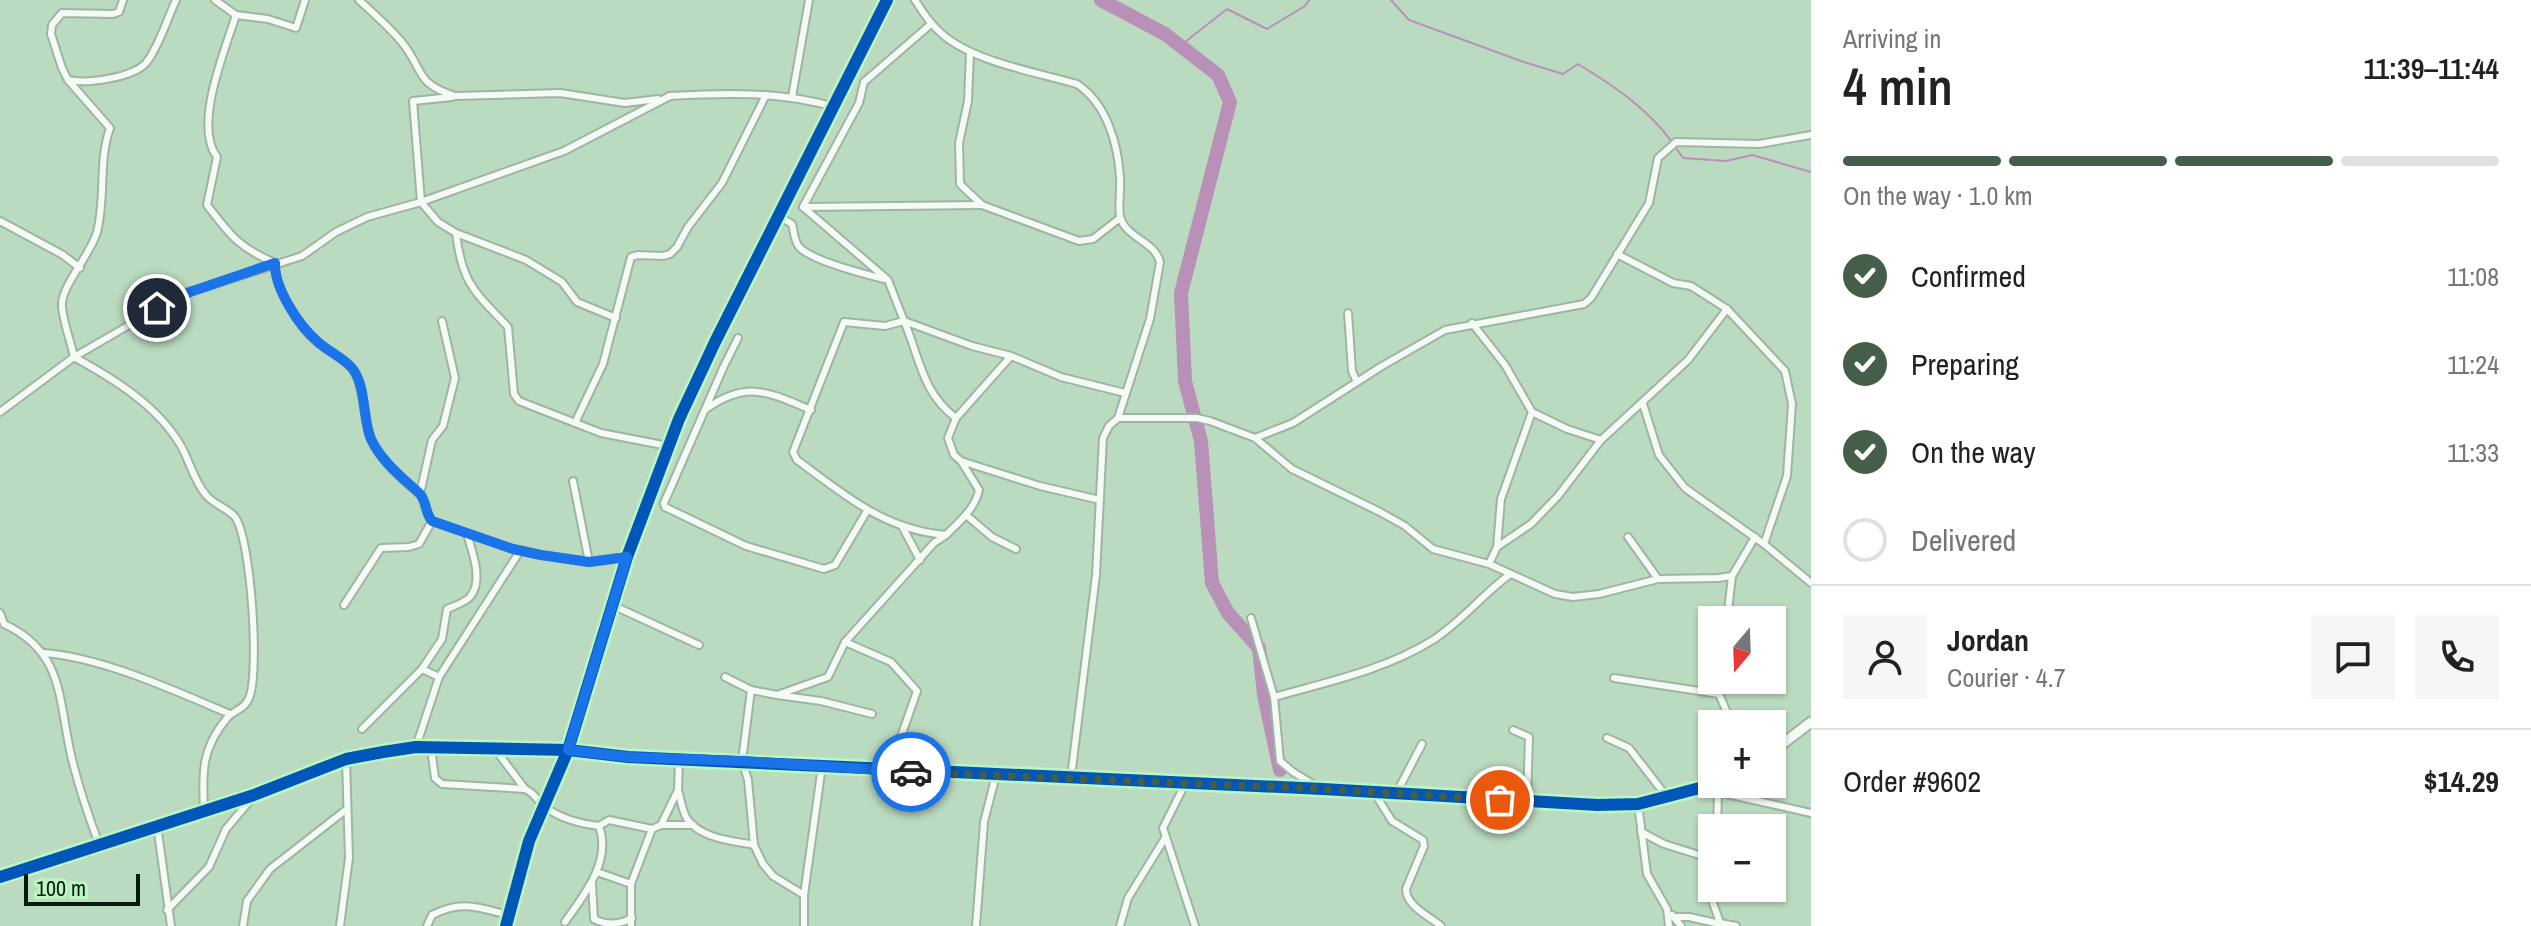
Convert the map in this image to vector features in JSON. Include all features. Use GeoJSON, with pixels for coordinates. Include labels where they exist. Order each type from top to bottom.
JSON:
{"type":"FeatureCollection","features":[{"type":"Feature","properties":{"kind":"street"},"geometry":{"type":"LineString","coordinates":[[123,0],[119,12],[113,14],[62,13],[56,19],[51,34],[68,80],[110,128],[103,149],[97,235],[66,288],[62,303],[74,357],[118,382],[139,399],[181,446],[206,496],[237,520],[249,577],[254,625],[253,679],[250,698],[243,707],[230,714],[214,733],[205,757],[204,809]]}},
{"type":"Feature","properties":{"kind":"street"},"geometry":{"type":"LineString","coordinates":[[68,80],[97,81],[140,67],[150,57],[176,0]]}},
{"type":"Feature","properties":{"kind":"street"},"geometry":{"type":"LineString","coordinates":[[215,0],[236,15],[268,19],[296,28],[305,0]]}},
{"type":"Feature","properties":{"kind":"street"},"geometry":{"type":"LineString","coordinates":[[359,0],[399,39],[428,85],[455,96]]}},
{"type":"Feature","properties":{"kind":"street"},"geometry":{"type":"LineString","coordinates":[[792,97],[809,0]]}},
{"type":"Feature","properties":{"kind":"street"},"geometry":{"type":"LineString","coordinates":[[506,926],[529,841],[568,750],[627,557],[670,443],[715,342],[887,0]]}},
{"type":"Feature","properties":{"kind":"street"},"geometry":{"type":"LineString","coordinates":[[915,0],[931,24],[970,52],[1077,84],[1090,93],[1100,106],[1114,141],[1119,165],[1120,218],[1135,237],[1155,249],[1160,262],[1146,335],[1118,418],[1103,438],[1096,575],[1071,777]]}},
{"type":"Feature","properties":{"kind":"street"},"geometry":{"type":"LineString","coordinates":[[236,15],[208,120],[207,137],[217,157],[207,205],[234,241],[275,263]]}},
{"type":"Feature","properties":{"kind":"street"},"geometry":{"type":"LineString","coordinates":[[803,207],[859,103],[864,82],[931,24]]}},
{"type":"Feature","properties":{"kind":"street"},"geometry":{"type":"LineString","coordinates":[[970,52],[968,101],[959,143],[958,179],[982,205]]}},
{"type":"Feature","properties":{"kind":"street"},"geometry":{"type":"LineString","coordinates":[[616,318],[577,302],[562,282],[526,260],[456,233],[438,222],[421,202],[413,101],[455,96],[560,93],[625,103],[670,96],[766,95],[792,97],[834,107]]}},
{"type":"Feature","properties":{"kind":"street"},"geometry":{"type":"LineString","coordinates":[[575,423],[598,379],[631,257],[663,256],[677,247],[688,227],[722,183],[766,95]]}},
{"type":"Feature","properties":{"kind":"street"},"geometry":{"type":"LineString","coordinates":[[0,412],[74,357],[181,295],[302,256],[336,232],[367,217],[421,202],[564,151],[670,96]]}},
{"type":"Feature","properties":{"kind":"street"},"geometry":{"type":"LineString","coordinates":[[1255,438],[1293,423],[1445,330],[1584,304],[1591,298],[1649,203],[1658,158],[1676,142],[1759,144],[1811,135]]}},
{"type":"Feature","properties":{"kind":"street"},"geometry":{"type":"LineString","coordinates":[[803,207],[982,205],[1086,242],[1120,218]]}},
{"type":"Feature","properties":{"kind":"street"},"geometry":{"type":"LineString","coordinates":[[803,207],[888,280],[929,389],[941,407],[956,418]]}},
{"type":"Feature","properties":{"kind":"street"},"geometry":{"type":"LineString","coordinates":[[780,217],[792,224],[796,243],[804,251],[836,265],[888,280]]}},
{"type":"Feature","properties":{"kind":"street"},"geometry":{"type":"LineString","coordinates":[[0,221],[63,255],[80,268]]}},
{"type":"Feature","properties":{"kind":"street"},"geometry":{"type":"LineString","coordinates":[[456,233],[464,277],[508,327],[514,394],[529,407],[601,433],[689,447]]}},
{"type":"Feature","properties":{"kind":"street"},"geometry":{"type":"LineString","coordinates":[[1617,254],[1673,283],[1691,286],[1727,309],[1785,371],[1792,404],[1787,476],[1764,544]]}},
{"type":"Feature","properties":{"kind":"street"},"geometry":{"type":"LineString","coordinates":[[275,263],[274,276],[298,321],[315,340],[353,369],[362,395],[370,437],[420,494],[427,516],[432,521],[520,551],[589,562],[627,557]]}},
{"type":"Feature","properties":{"kind":"street"},"geometry":{"type":"LineString","coordinates":[[1497,547],[1531,524],[1558,496],[1601,440],[1688,360],[1727,309]]}},
{"type":"Feature","properties":{"kind":"street"},"geometry":{"type":"LineString","coordinates":[[1348,313],[1352,371],[1357,382]]}},
{"type":"Feature","properties":{"kind":"street"},"geometry":{"type":"LineString","coordinates":[[420,494],[432,440],[443,426],[455,378],[442,321]]}},
{"type":"Feature","properties":{"kind":"street"},"geometry":{"type":"LineString","coordinates":[[946,535],[902,526],[867,511],[794,457],[793,452],[844,322],[885,326],[904,321],[972,346],[1011,356],[1061,377],[1125,393]]}},
{"type":"Feature","properties":{"kind":"street"},"geometry":{"type":"LineString","coordinates":[[1472,323],[1505,365],[1532,412],[1567,429],[1601,440]]}},
{"type":"Feature","properties":{"kind":"street"},"geometry":{"type":"LineString","coordinates":[[738,338],[665,507],[746,546],[830,569],[867,511]]}},
{"type":"Feature","properties":{"kind":"street"},"geometry":{"type":"LineString","coordinates":[[777,695],[828,677],[845,642],[966,515],[979,490],[954,455],[948,438],[956,418],[1011,356]]}},
{"type":"Feature","properties":{"kind":"street"},"geometry":{"type":"LineString","coordinates":[[705,410],[743,390],[780,397],[811,410]]}},
{"type":"Feature","properties":{"kind":"street"},"geometry":{"type":"LineString","coordinates":[[1643,404],[1659,455],[1685,488],[1755,537],[1811,583]]}},
{"type":"Feature","properties":{"kind":"street"},"geometry":{"type":"LineString","coordinates":[[1489,564],[1497,547],[1501,499],[1532,412]]}},
{"type":"Feature","properties":{"kind":"street"},"geometry":{"type":"LineString","coordinates":[[1118,418],[1197,418],[1255,438],[1292,469],[1405,526],[1433,549],[1489,564],[1555,594],[1573,597],[1599,594],[1658,579],[1732,576]]}},
{"type":"Feature","properties":{"kind":"street"},"geometry":{"type":"LineString","coordinates":[[961,461],[1040,486],[1100,500]]}},
{"type":"Feature","properties":{"kind":"street"},"geometry":{"type":"LineString","coordinates":[[573,481],[589,562]]}},
{"type":"Feature","properties":{"kind":"street"},"geometry":{"type":"LineString","coordinates":[[966,515],[992,537],[1016,549]]}},
{"type":"Feature","properties":{"kind":"street"},"geometry":{"type":"LineString","coordinates":[[344,605],[381,548],[419,544],[432,521]]}},
{"type":"Feature","properties":{"kind":"street"},"geometry":{"type":"LineString","coordinates":[[902,526],[920,560]]}},
{"type":"Feature","properties":{"kind":"street"},"geometry":{"type":"LineString","coordinates":[[362,729],[422,669],[442,639],[447,609],[467,600],[474,590],[474,558],[467,534]]}},
{"type":"Feature","properties":{"kind":"street"},"geometry":{"type":"LineString","coordinates":[[1628,537],[1658,579]]}},
{"type":"Feature","properties":{"kind":"street"},"geometry":{"type":"LineString","coordinates":[[1729,606],[1732,576],[1755,537]]}},
{"type":"Feature","properties":{"kind":"street"},"geometry":{"type":"LineString","coordinates":[[416,747],[439,677],[520,551]]}},
{"type":"Feature","properties":{"kind":"street"},"geometry":{"type":"LineString","coordinates":[[1274,697],[1349,676],[1433,640],[1509,575]]}},
{"type":"Feature","properties":{"kind":"street"},"geometry":{"type":"LineString","coordinates":[[612,605],[699,645]]}},
{"type":"Feature","properties":{"kind":"street"},"geometry":{"type":"LineString","coordinates":[[0,613],[4,624],[25,634],[43,653],[58,685],[71,756],[99,844]]}},
{"type":"Feature","properties":{"kind":"street"},"geometry":{"type":"LineString","coordinates":[[1251,618],[1274,697],[1280,761],[1323,789]]}},
{"type":"Feature","properties":{"kind":"street"},"geometry":{"type":"LineString","coordinates":[[845,642],[891,662],[917,691],[889,771]]}},
{"type":"Feature","properties":{"kind":"street"},"geometry":{"type":"LineString","coordinates":[[43,653],[65,654],[230,714]]}},
{"type":"Feature","properties":{"kind":"street"},"geometry":{"type":"LineString","coordinates":[[422,669],[439,677]]}},
{"type":"Feature","properties":{"kind":"street"},"geometry":{"type":"LineString","coordinates":[[725,677],[751,690],[821,701],[872,714]]}},
{"type":"Feature","properties":{"kind":"street"},"geometry":{"type":"LineString","coordinates":[[1614,678],[1698,691]]}},
{"type":"Feature","properties":{"kind":"street"},"geometry":{"type":"LineString","coordinates":[[751,690],[742,761],[748,780],[754,845],[773,876],[804,895]]}},
{"type":"Feature","properties":{"kind":"street"},"geometry":{"type":"LineString","coordinates":[[1719,694],[1726,710]]}},
{"type":"Feature","properties":{"kind":"street"},"geometry":{"type":"LineString","coordinates":[[1786,741],[1811,722]]}},
{"type":"Feature","properties":{"kind":"street"},"geometry":{"type":"LineString","coordinates":[[1513,730],[1529,737],[1527,801]]}},
{"type":"Feature","properties":{"kind":"street"},"geometry":{"type":"LineString","coordinates":[[1607,738],[1629,748],[1667,797]]}},
{"type":"Feature","properties":{"kind":"street"},"geometry":{"type":"LineString","coordinates":[[1396,795],[1422,744]]}},
{"type":"Feature","properties":{"kind":"street"},"geometry":{"type":"LineString","coordinates":[[0,877],[254,795],[346,759],[416,747],[568,750],[679,760],[1323,789],[1598,805],[1638,804],[1698,791]]}},
{"type":"Feature","properties":{"kind":"street"},"geometry":{"type":"LineString","coordinates":[[431,748],[435,778],[442,784],[525,789],[532,792],[543,806],[580,824],[599,826],[609,820],[652,829],[661,825],[693,825]]}},
{"type":"Feature","properties":{"kind":"street"},"geometry":{"type":"LineString","coordinates":[[495,749],[525,789]]}},
{"type":"Feature","properties":{"kind":"street"},"geometry":{"type":"LineString","coordinates":[[340,926],[349,858],[346,759]]}},
{"type":"Feature","properties":{"kind":"street"},"geometry":{"type":"LineString","coordinates":[[679,760],[678,790],[686,818],[714,837],[754,845]]}},
{"type":"Feature","properties":{"kind":"street"},"geometry":{"type":"LineString","coordinates":[[804,926],[804,895],[822,766]]}},
{"type":"Feature","properties":{"kind":"street"},"geometry":{"type":"LineString","coordinates":[[976,926],[984,822],[996,775]]}},
{"type":"Feature","properties":{"kind":"street"},"geometry":{"type":"LineString","coordinates":[[1185,784],[1165,823],[1165,838],[1195,926]]}},
{"type":"Feature","properties":{"kind":"street"},"geometry":{"type":"LineString","coordinates":[[661,825],[678,790]]}},
{"type":"Feature","properties":{"kind":"street"},"geometry":{"type":"LineString","coordinates":[[1375,794],[1392,821],[1423,840],[1424,846],[1406,896],[1409,902],[1441,926]]}},
{"type":"Feature","properties":{"kind":"street"},"geometry":{"type":"LineString","coordinates":[[167,910],[209,867],[226,829],[254,795]]}},
{"type":"Feature","properties":{"kind":"street"},"geometry":{"type":"LineString","coordinates":[[1757,798],[1811,813]]}},
{"type":"Feature","properties":{"kind":"street"},"geometry":{"type":"LineString","coordinates":[[1638,804],[1647,874],[1667,909],[1681,926]]}},
{"type":"Feature","properties":{"kind":"street"},"geometry":{"type":"LineString","coordinates":[[243,926],[247,901],[270,869],[347,809]]}},
{"type":"Feature","properties":{"kind":"street"},"geometry":{"type":"LineString","coordinates":[[157,825],[171,926]]}},
{"type":"Feature","properties":{"kind":"street"},"geometry":{"type":"LineString","coordinates":[[565,922],[597,872],[602,842],[599,826]]}},
{"type":"Feature","properties":{"kind":"street"},"geometry":{"type":"LineString","coordinates":[[592,884],[594,919],[610,924],[632,922],[631,884],[652,829]]}},
{"type":"Feature","properties":{"kind":"street"},"geometry":{"type":"LineString","coordinates":[[1641,832],[1664,844],[1698,855]]}},
{"type":"Feature","properties":{"kind":"street"},"geometry":{"type":"LineString","coordinates":[[1120,926],[1128,898],[1165,838]]}},
{"type":"Feature","properties":{"kind":"street"},"geometry":{"type":"LineString","coordinates":[[597,872],[631,884]]}},
{"type":"Feature","properties":{"kind":"street"},"geometry":{"type":"LineString","coordinates":[[1713,902],[1721,924]]}},
{"type":"Feature","properties":{"kind":"street"},"geometry":{"type":"LineString","coordinates":[[427,926],[432,915],[458,905],[478,906],[508,915]]}},
{"type":"Feature","properties":{"kind":"street"},"geometry":{"type":"LineString","coordinates":[[1667,909],[1669,926]]}},
{"type":"Feature","properties":{"kind":"street"},"geometry":{"type":"LineString","coordinates":[[1674,917],[1736,926]]}},
{"type":"Feature","properties":{"kind":"waterway"},"geometry":{"type":"LineString","coordinates":[[1101,0],[1165,34],[1218,75],[1230,102],[1181,293],[1185,381],[1201,441],[1212,583],[1228,613],[1259,648],[1264,695],[1280,770]]}},
{"type":"Feature","properties":{"kind":"waterway"},"geometry":{"type":"LineString","coordinates":[[1180,46],[1227,9],[1267,29],[1305,6],[1309,0]]}},
{"type":"Feature","properties":{"kind":"waterway"},"geometry":{"type":"LineString","coordinates":[[1391,0],[1409,20],[1521,61],[1563,74],[1578,64],[1629,98],[1672,142]]}},
{"type":"Feature","properties":{"kind":"waterway"},"geometry":{"type":"LineString","coordinates":[[1676,148],[1683,158],[1726,161],[1752,155],[1811,172]]}},
{"type":"Feature","properties":{"kind":"cycle path"},"geometry":{"type":"LineString","coordinates":[[506,926],[529,841],[568,750],[627,557],[679,419],[887,0]]}},
{"type":"Feature","properties":{"kind":"cycle path"},"geometry":{"type":"LineString","coordinates":[[0,877],[254,795],[346,759],[416,747],[568,750],[628,757],[1598,805],[1638,804],[1698,788]]}},
{"type":"Feature","properties":{"kind":"way so far"},"geometry":{"type":"LineString","coordinates":[[911,772],[1071,777],[1500,800]]}},
{"type":"Feature","properties":{"kind":"route"},"geometry":{"type":"LineString","coordinates":[[157,308],[181,295],[275,263],[274,276],[298,321],[315,340],[353,369],[362,395],[370,437],[389,463],[420,494],[427,516],[432,521],[513,549],[568,560],[589,562],[627,557],[568,750],[628,757],[911,772]]}}]}
